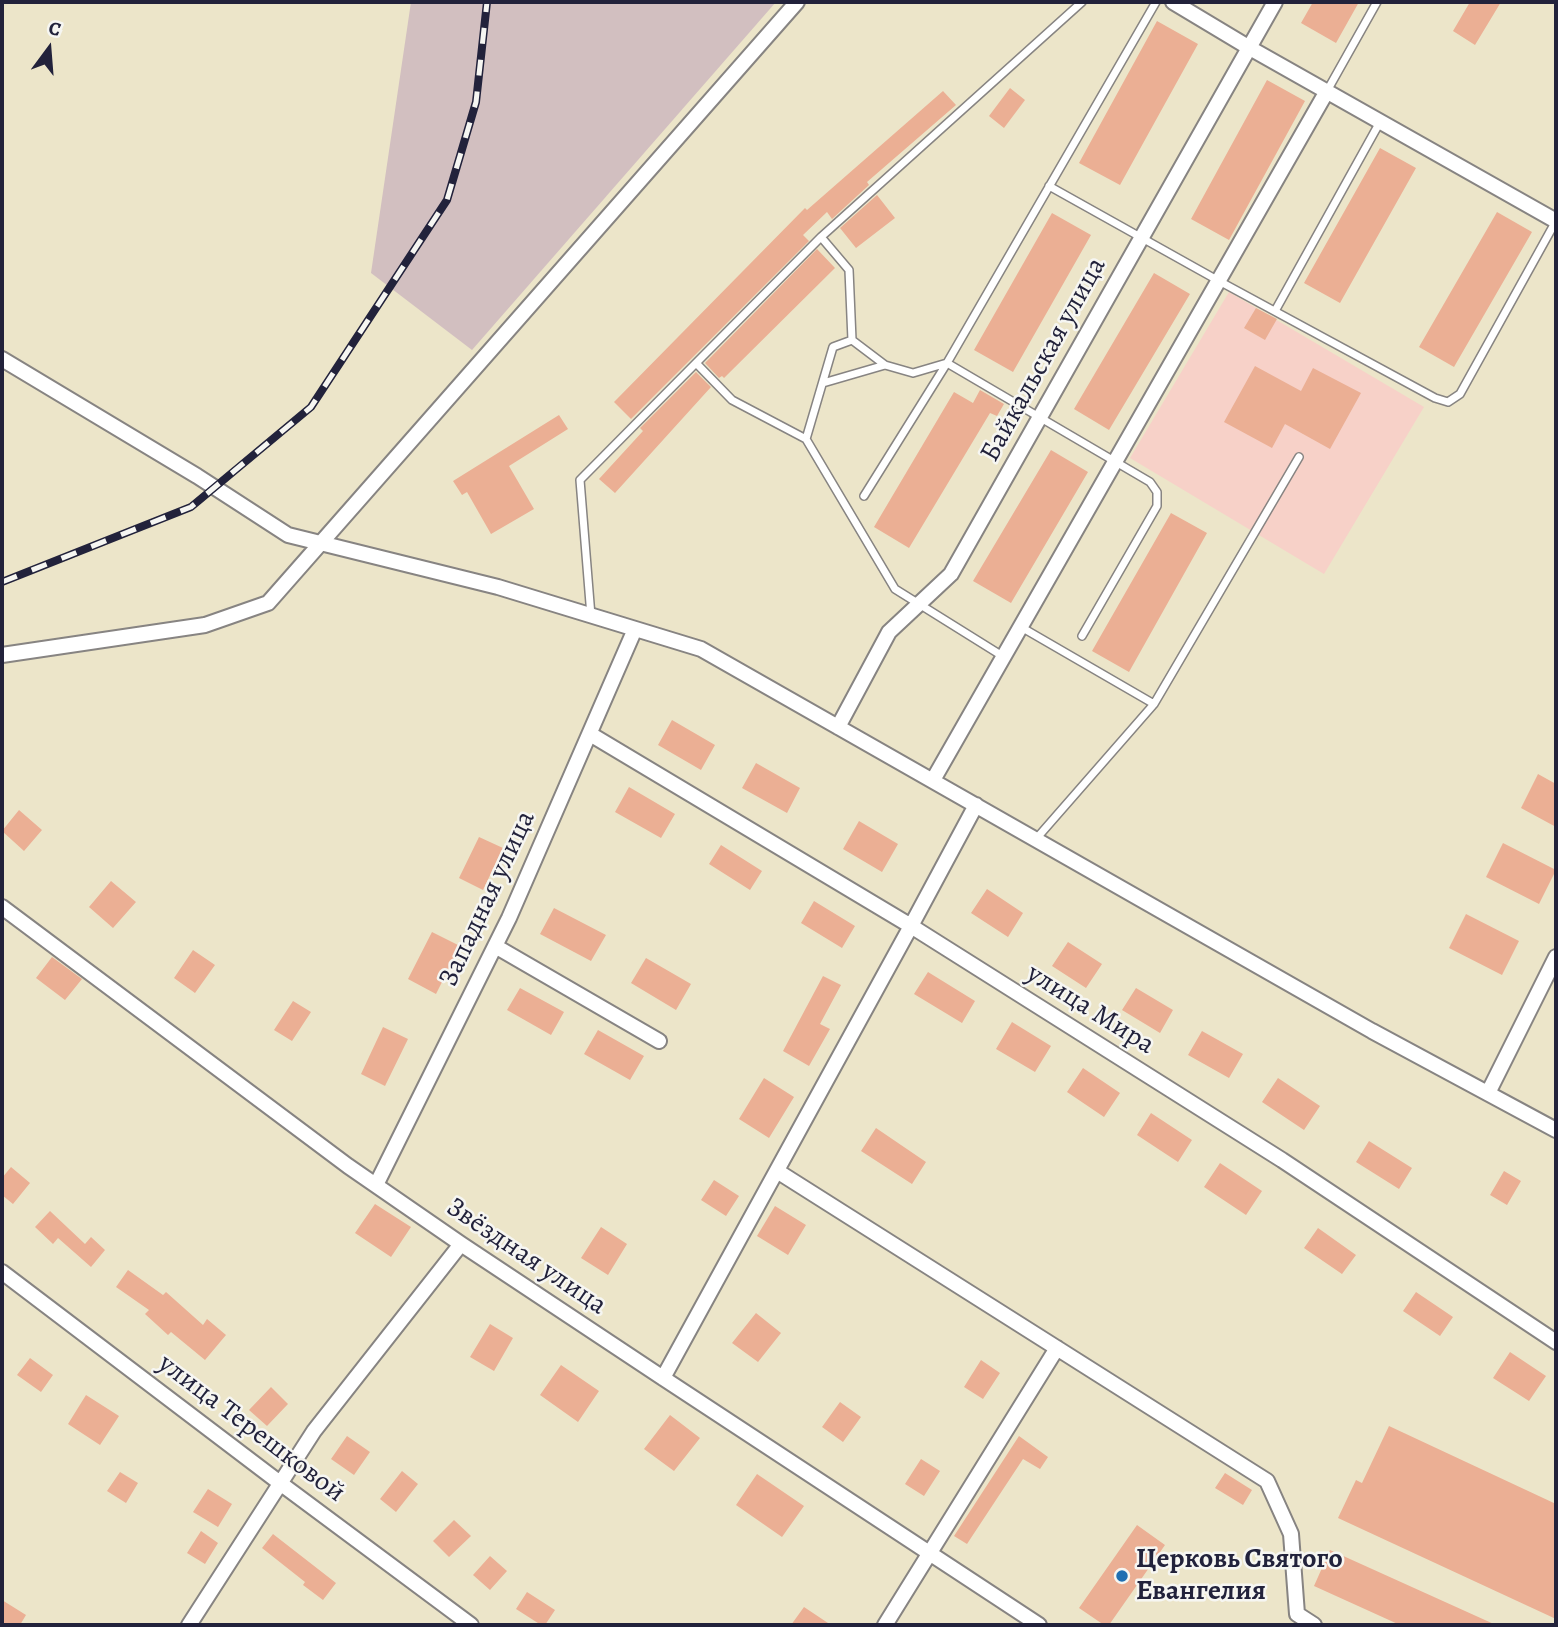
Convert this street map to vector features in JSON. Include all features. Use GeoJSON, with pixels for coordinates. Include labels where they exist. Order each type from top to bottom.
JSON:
{"type":"FeatureCollection","features":[{"type":"Feature","properties":{"kind":"street"},"geometry":{"type":"LineString","coordinates":[[2,655],[205,625],[268,604],[797,2]]}},
{"type":"Feature","properties":{"kind":"street"},"geometry":{"type":"LineString","coordinates":[[1172,2],[1556,221]]}},
{"type":"Feature","properties":{"kind":"street","name":"Байкальская улица"},"geometry":{"type":"LineString","coordinates":[[838,727],[889,632],[951,574],[1275,2]]}},
{"type":"Feature","properties":{"kind":"street"},"geometry":{"type":"LineString","coordinates":[[933,780],[1327,92]]}},
{"type":"Feature","properties":{"kind":"street"},"geometry":{"type":"LineString","coordinates":[[2,359],[197,476],[288,535],[498,587],[701,649],[1372,1031],[1556,1130]]}},
{"type":"Feature","properties":{"kind":"street","name":"Западная улица"},"geometry":{"type":"LineString","coordinates":[[376,1185],[509,918],[635,629]]}},
{"type":"Feature","properties":{"kind":"street","name":"улица Мира"},"geometry":{"type":"LineString","coordinates":[[590,734],[911,926],[1282,1160],[1556,1342]]}},
{"type":"Feature","properties":{"kind":"street"},"geometry":{"type":"LineString","coordinates":[[663,1378],[976,804]]}},
{"type":"Feature","properties":{"kind":"street","name":"Звёздная улица"},"geometry":{"type":"LineString","coordinates":[[2,907],[376,1185],[461,1244],[1038,1625]]}},
{"type":"Feature","properties":{"kind":"street"},"geometry":{"type":"LineString","coordinates":[[495,946],[659,1041]]}},
{"type":"Feature","properties":{"kind":"street"},"geometry":{"type":"LineString","coordinates":[[1488,1093],[1556,957]]}},
{"type":"Feature","properties":{"kind":"street"},"geometry":{"type":"LineString","coordinates":[[777,1171],[1267,1481],[1291,1534],[1297,1614],[1314,1625]]}},
{"type":"Feature","properties":{"kind":"street"},"geometry":{"type":"LineString","coordinates":[[189,1625],[314,1431],[461,1244]]}},
{"type":"Feature","properties":{"kind":"street","name":"улица Терешковой"},"geometry":{"type":"LineString","coordinates":[[2,1272],[471,1625]]}},
{"type":"Feature","properties":{"kind":"street"},"geometry":{"type":"LineString","coordinates":[[885,1625],[1057,1348]]}},
{"type":"Feature","properties":{"kind":"lane"},"geometry":{"type":"LineString","coordinates":[[590,616],[580,480],[821,237],[1082,2]]}},
{"type":"Feature","properties":{"kind":"lane"},"geometry":{"type":"LineString","coordinates":[[864,496],[947,363],[1156,2]]}},
{"type":"Feature","properties":{"kind":"lane"},"geometry":{"type":"LineString","coordinates":[[1327,92],[1377,2]]}},
{"type":"Feature","properties":{"kind":"lane"},"geometry":{"type":"LineString","coordinates":[[1275,311],[1380,121]]}},
{"type":"Feature","properties":{"kind":"lane"},"geometry":{"type":"LineString","coordinates":[[1049,186],[1219,281],[1448,402],[1460,394],[1556,221]]}},
{"type":"Feature","properties":{"kind":"lane"},"geometry":{"type":"LineString","coordinates":[[821,237],[849,270],[852,340],[885,366],[913,373],[947,363],[1150,482],[1157,492],[1157,506],[1082,636]]}},
{"type":"Feature","properties":{"kind":"lane"},"geometry":{"type":"LineString","coordinates":[[806,439],[833,347],[852,340]]}},
{"type":"Feature","properties":{"kind":"lane"},"geometry":{"type":"LineString","coordinates":[[696,363],[732,400],[806,439],[895,589],[1003,657]]}},
{"type":"Feature","properties":{"kind":"lane"},"geometry":{"type":"LineString","coordinates":[[823,383],[885,366]]}},
{"type":"Feature","properties":{"kind":"lane"},"geometry":{"type":"LineString","coordinates":[[1036,839],[1154,704],[1299,457]]}},
{"type":"Feature","properties":{"kind":"lane"},"geometry":{"type":"LineString","coordinates":[[1021,627],[1154,704]]}},
{"type":"Feature","properties":{"kind":"shaded area"},"geometry":{"type":"Polygon","coordinates":[[[411,2],[776,2],[472,350],[371,273],[411,2]]]}},
{"type":"Feature","properties":{"kind":"shaded area"},"geometry":{"type":"Polygon","coordinates":[[[1229,292],[1424,407],[1324,574],[1130,458],[1229,292]]]}},
{"type":"Feature","properties":{"kind":"building"},"geometry":{"type":"Polygon","coordinates":[[[1313,2],[1359,2],[1336,43],[1301,23],[1313,2]]]}},
{"type":"Feature","properties":{"kind":"building"},"geometry":{"type":"Polygon","coordinates":[[[1470,2],[1501,2],[1475,45],[1453,31],[1470,2]]]}},
{"type":"Feature","properties":{"kind":"building"},"geometry":{"type":"Polygon","coordinates":[[[1157,21],[1198,44],[1120,185],[1079,163],[1157,21]]]}},
{"type":"Feature","properties":{"kind":"building"},"geometry":{"type":"Polygon","coordinates":[[[1267,80],[1305,101],[1229,240],[1191,219],[1267,80]]]}},
{"type":"Feature","properties":{"kind":"building"},"geometry":{"type":"Polygon","coordinates":[[[1010,88],[1025,100],[1004,128],[989,116],[1010,88]]]}},
{"type":"Feature","properties":{"kind":"building"},"geometry":{"type":"Polygon","coordinates":[[[943,91],[956,105],[867,182],[869,185],[832,219],[827,212],[803,235],[809,241],[631,419],[614,402],[805,208],[807,210],[943,91]]]}},
{"type":"Feature","properties":{"kind":"building"},"geometry":{"type":"Polygon","coordinates":[[[1380,148],[1416,168],[1340,303],[1304,283],[1380,148]]]}},
{"type":"Feature","properties":{"kind":"building"},"geometry":{"type":"Polygon","coordinates":[[[877,195],[895,218],[856,248],[840,228],[877,195]]]}},
{"type":"Feature","properties":{"kind":"building"},"geometry":{"type":"Polygon","coordinates":[[[1497,212],[1532,232],[1454,367],[1419,347],[1497,212]]]}},
{"type":"Feature","properties":{"kind":"building"},"geometry":{"type":"Polygon","coordinates":[[[1052,213],[1091,235],[1013,372],[974,350],[1052,213]]]}},
{"type":"Feature","properties":{"kind":"building"},"geometry":{"type":"Polygon","coordinates":[[[817,249],[835,268],[724,378],[719,378],[705,363],[817,249]]]}},
{"type":"Feature","properties":{"kind":"building"},"geometry":{"type":"Polygon","coordinates":[[[1154,273],[1190,294],[1109,430],[1074,409],[1154,273]]]}},
{"type":"Feature","properties":{"kind":"building"},"geometry":{"type":"Polygon","coordinates":[[[1256,308],[1277,319],[1265,340],[1244,328],[1256,308]]]}},
{"type":"Feature","properties":{"kind":"building"},"geometry":{"type":"Polygon","coordinates":[[[1255,366],[1301,391],[1313,368],[1361,393],[1330,449],[1285,424],[1272,448],[1224,422],[1255,366]]]}},
{"type":"Feature","properties":{"kind":"building"},"geometry":{"type":"Polygon","coordinates":[[[696,372],[711,387],[615,493],[599,479],[643,431],[640,428],[696,372]]]}},
{"type":"Feature","properties":{"kind":"building"},"geometry":{"type":"Polygon","coordinates":[[[980,390],[1004,404],[997,416],[990,413],[909,548],[874,527],[954,392],[973,403],[980,390]]]}},
{"type":"Feature","properties":{"kind":"building"},"geometry":{"type":"Polygon","coordinates":[[[559,415],[568,429],[509,466],[534,509],[491,534],[467,492],[462,495],[453,481],[559,415]]]}},
{"type":"Feature","properties":{"kind":"building"},"geometry":{"type":"Polygon","coordinates":[[[1051,450],[1088,472],[1011,603],[973,581],[1051,450]]]}},
{"type":"Feature","properties":{"kind":"building"},"geometry":{"type":"Polygon","coordinates":[[[1171,513],[1207,533],[1129,672],[1092,651],[1171,513]]]}},
{"type":"Feature","properties":{"kind":"building"},"geometry":{"type":"Polygon","coordinates":[[[672,720],[715,745],[701,770],[658,745],[672,720]]]}},
{"type":"Feature","properties":{"kind":"building"},"geometry":{"type":"Polygon","coordinates":[[[756,763],[800,788],[787,813],[742,788],[756,763]]]}},
{"type":"Feature","properties":{"kind":"building"},"geometry":{"type":"Polygon","coordinates":[[[1538,774],[1556,784],[1556,827],[1521,808],[1538,774]]]}},
{"type":"Feature","properties":{"kind":"building"},"geometry":{"type":"Polygon","coordinates":[[[629,787],[675,814],[661,838],[615,812],[629,787]]]}},
{"type":"Feature","properties":{"kind":"building"},"geometry":{"type":"Polygon","coordinates":[[[19,810],[42,830],[24,851],[2,831],[19,810]]]}},
{"type":"Feature","properties":{"kind":"building"},"geometry":{"type":"Polygon","coordinates":[[[859,821],[898,844],[882,872],[843,849],[859,821]]]}},
{"type":"Feature","properties":{"kind":"building"},"geometry":{"type":"Polygon","coordinates":[[[479,837],[503,848],[483,890],[459,878],[479,837]]]}},
{"type":"Feature","properties":{"kind":"building"},"geometry":{"type":"Polygon","coordinates":[[[1503,843],[1556,870],[1539,904],[1486,877],[1503,843]]]}},
{"type":"Feature","properties":{"kind":"building"},"geometry":{"type":"Polygon","coordinates":[[[721,845],[762,871],[750,890],[709,864],[721,845]]]}},
{"type":"Feature","properties":{"kind":"building"},"geometry":{"type":"Polygon","coordinates":[[[111,881],[136,902],[113,928],[89,907],[111,881]]]}},
{"type":"Feature","properties":{"kind":"building"},"geometry":{"type":"Polygon","coordinates":[[[987,889],[1023,913],[1008,937],[971,913],[987,889]]]}},
{"type":"Feature","properties":{"kind":"building"},"geometry":{"type":"Polygon","coordinates":[[[814,901],[855,926],[842,948],[801,923],[814,901]]]}},
{"type":"Feature","properties":{"kind":"building"},"geometry":{"type":"Polygon","coordinates":[[[554,908],[606,935],[591,961],[540,934],[554,908]]]}},
{"type":"Feature","properties":{"kind":"building"},"geometry":{"type":"Polygon","coordinates":[[[1466,914],[1519,941],[1502,975],[1449,948],[1466,914]]]}},
{"type":"Feature","properties":{"kind":"building"},"geometry":{"type":"Polygon","coordinates":[[[432,932],[460,946],[436,994],[408,979],[432,932]]]}},
{"type":"Feature","properties":{"kind":"building"},"geometry":{"type":"Polygon","coordinates":[[[1068,942],[1102,964],[1086,988],[1052,966],[1068,942]]]}},
{"type":"Feature","properties":{"kind":"building"},"geometry":{"type":"Polygon","coordinates":[[[193,950],[215,965],[195,993],[174,978],[193,950]]]}},
{"type":"Feature","properties":{"kind":"building"},"geometry":{"type":"Polygon","coordinates":[[[52,957],[82,979],[65,1000],[36,978],[52,957]]]}},
{"type":"Feature","properties":{"kind":"building"},"geometry":{"type":"Polygon","coordinates":[[[646,958],[691,984],[676,1010],[631,983],[646,958]]]}},
{"type":"Feature","properties":{"kind":"building"},"geometry":{"type":"Polygon","coordinates":[[[928,972],[975,1001],[962,1023],[914,994],[928,972]]]}},
{"type":"Feature","properties":{"kind":"building"},"geometry":{"type":"Polygon","coordinates":[[[823,976],[841,985],[820,1024],[830,1029],[809,1066],[783,1051],[823,976]]]}},
{"type":"Feature","properties":{"kind":"building"},"geometry":{"type":"Polygon","coordinates":[[[520,988],[564,1012],[551,1035],[507,1010],[520,988]]]}},
{"type":"Feature","properties":{"kind":"building"},"geometry":{"type":"Polygon","coordinates":[[[1136,988],[1173,1010],[1160,1033],[1122,1010],[1136,988]]]}},
{"type":"Feature","properties":{"kind":"building"},"geometry":{"type":"Polygon","coordinates":[[[293,1001],[311,1012],[292,1041],[274,1030],[293,1001]]]}},
{"type":"Feature","properties":{"kind":"building"},"geometry":{"type":"Polygon","coordinates":[[[1012,1022],[1051,1046],[1035,1072],[996,1049],[1012,1022]]]}},
{"type":"Feature","properties":{"kind":"building"},"geometry":{"type":"Polygon","coordinates":[[[383,1027],[408,1039],[385,1086],[361,1074],[383,1027]]]}},
{"type":"Feature","properties":{"kind":"building"},"geometry":{"type":"Polygon","coordinates":[[[598,1030],[644,1056],[630,1080],[584,1054],[598,1030]]]}},
{"type":"Feature","properties":{"kind":"building"},"geometry":{"type":"Polygon","coordinates":[[[1202,1031],[1243,1054],[1229,1078],[1188,1055],[1202,1031]]]}},
{"type":"Feature","properties":{"kind":"building"},"geometry":{"type":"Polygon","coordinates":[[[1083,1068],[1120,1093],[1104,1117],[1067,1092],[1083,1068]]]}},
{"type":"Feature","properties":{"kind":"building"},"geometry":{"type":"Polygon","coordinates":[[[764,1078],[794,1097],[769,1138],[739,1119],[764,1078]]]}},
{"type":"Feature","properties":{"kind":"building"},"geometry":{"type":"Polygon","coordinates":[[[1278,1078],[1320,1106],[1304,1130],[1262,1102],[1278,1078]]]}},
{"type":"Feature","properties":{"kind":"building"},"geometry":{"type":"Polygon","coordinates":[[[1151,1113],[1192,1140],[1178,1162],[1137,1135],[1151,1113]]]}},
{"type":"Feature","properties":{"kind":"building"},"geometry":{"type":"Polygon","coordinates":[[[876,1128],[926,1162],[912,1184],[861,1151],[876,1128]]]}},
{"type":"Feature","properties":{"kind":"building"},"geometry":{"type":"Polygon","coordinates":[[[1369,1141],[1412,1168],[1399,1189],[1356,1162],[1369,1141]]]}},
{"type":"Feature","properties":{"kind":"building"},"geometry":{"type":"Polygon","coordinates":[[[1220,1163],[1262,1191],[1246,1215],[1204,1187],[1220,1163]]]}},
{"type":"Feature","properties":{"kind":"building"},"geometry":{"type":"Polygon","coordinates":[[[11,1167],[30,1183],[13,1204],[2,1195],[2,1178],[11,1167]]]}},
{"type":"Feature","properties":{"kind":"building"},"geometry":{"type":"Polygon","coordinates":[[[1504,1171],[1521,1181],[1507,1205],[1490,1195],[1504,1171]]]}},
{"type":"Feature","properties":{"kind":"building"},"geometry":{"type":"Polygon","coordinates":[[[714,1180],[739,1196],[726,1216],[701,1200],[714,1180]]]}},
{"type":"Feature","properties":{"kind":"building"},"geometry":{"type":"Polygon","coordinates":[[[375,1204],[411,1227],[391,1257],[355,1233],[375,1204]]]}},
{"type":"Feature","properties":{"kind":"building"},"geometry":{"type":"Polygon","coordinates":[[[775,1206],[806,1225],[788,1255],[757,1236],[775,1206]]]}},
{"type":"Feature","properties":{"kind":"building"},"geometry":{"type":"Polygon","coordinates":[[[50,1211],[85,1244],[91,1237],[105,1250],[91,1267],[58,1238],[53,1244],[35,1227],[50,1211]]]}},
{"type":"Feature","properties":{"kind":"building"},"geometry":{"type":"Polygon","coordinates":[[[601,1227],[627,1244],[608,1275],[581,1258],[601,1227]]]}},
{"type":"Feature","properties":{"kind":"building"},"geometry":{"type":"Polygon","coordinates":[[[1318,1228],[1356,1255],[1342,1274],[1304,1248],[1318,1228]]]}},
{"type":"Feature","properties":{"kind":"building"},"geometry":{"type":"Polygon","coordinates":[[[128,1270],[163,1295],[166,1292],[203,1325],[207,1319],[226,1335],[205,1360],[171,1332],[168,1335],[145,1314],[149,1310],[116,1287],[128,1270]]]}},
{"type":"Feature","properties":{"kind":"building"},"geometry":{"type":"Polygon","coordinates":[[[1416,1292],[1453,1317],[1440,1336],[1403,1311],[1416,1292]]]}},
{"type":"Feature","properties":{"kind":"building"},"geometry":{"type":"Polygon","coordinates":[[[756,1313],[781,1333],[758,1362],[732,1343],[756,1313]]]}},
{"type":"Feature","properties":{"kind":"building"},"geometry":{"type":"Polygon","coordinates":[[[490,1324],[513,1338],[494,1371],[470,1357],[490,1324]]]}},
{"type":"Feature","properties":{"kind":"building"},"geometry":{"type":"Polygon","coordinates":[[[1510,1352],[1546,1376],[1529,1401],[1493,1378],[1510,1352]]]}},
{"type":"Feature","properties":{"kind":"building"},"geometry":{"type":"Polygon","coordinates":[[[30,1358],[53,1375],[41,1392],[17,1375],[30,1358]]]}},
{"type":"Feature","properties":{"kind":"building"},"geometry":{"type":"Polygon","coordinates":[[[981,1360],[1000,1373],[983,1399],[964,1387],[981,1360]]]}},
{"type":"Feature","properties":{"kind":"building"},"geometry":{"type":"Polygon","coordinates":[[[561,1365],[599,1391],[578,1422],[540,1395],[561,1365]]]}},
{"type":"Feature","properties":{"kind":"building"},"geometry":{"type":"Polygon","coordinates":[[[271,1387],[288,1404],[267,1426],[249,1410],[271,1387]]]}},
{"type":"Feature","properties":{"kind":"building"},"geometry":{"type":"Polygon","coordinates":[[[86,1395],[119,1416],[100,1445],[68,1424],[86,1395]]]}},
{"type":"Feature","properties":{"kind":"building"},"geometry":{"type":"Polygon","coordinates":[[[840,1402],[861,1417],[843,1442],[822,1427],[840,1402]]]}},
{"type":"Feature","properties":{"kind":"building"},"geometry":{"type":"Polygon","coordinates":[[[670,1415],[700,1438],[674,1471],[644,1449],[670,1415]]]}},
{"type":"Feature","properties":{"kind":"building"},"geometry":{"type":"Polygon","coordinates":[[[1389,1426],[1556,1504],[1556,1619],[1338,1518],[1356,1480],[1362,1483],[1389,1426]]]}},
{"type":"Feature","properties":{"kind":"building"},"geometry":{"type":"Polygon","coordinates":[[[347,1436],[370,1452],[354,1475],[331,1459],[347,1436]]]}},
{"type":"Feature","properties":{"kind":"building"},"geometry":{"type":"Polygon","coordinates":[[[1019,1436],[1048,1457],[1040,1469],[1023,1459],[967,1544],[954,1536],[1019,1436]]]}},
{"type":"Feature","properties":{"kind":"building"},"geometry":{"type":"Polygon","coordinates":[[[921,1459],[940,1471],[924,1496],[905,1484],[921,1459]]]}},
{"type":"Feature","properties":{"kind":"building"},"geometry":{"type":"Polygon","coordinates":[[[402,1471],[418,1484],[396,1512],[380,1499],[402,1471]]]}},
{"type":"Feature","properties":{"kind":"building"},"geometry":{"type":"Polygon","coordinates":[[[120,1472],[138,1483],[126,1503],[107,1491],[120,1472]]]}},
{"type":"Feature","properties":{"kind":"building"},"geometry":{"type":"Polygon","coordinates":[[[1225,1473],[1252,1490],[1243,1505],[1215,1488],[1225,1473]]]}},
{"type":"Feature","properties":{"kind":"building"},"geometry":{"type":"Polygon","coordinates":[[[757,1474],[804,1506],[782,1537],[736,1505],[757,1474]]]}},
{"type":"Feature","properties":{"kind":"building"},"geometry":{"type":"Polygon","coordinates":[[[208,1489],[232,1504],[218,1527],[193,1512],[208,1489]]]}},
{"type":"Feature","properties":{"kind":"building"},"geometry":{"type":"Polygon","coordinates":[[[454,1520],[471,1536],[449,1557],[433,1541],[454,1520]]]}},
{"type":"Feature","properties":{"kind":"building","name":"Церковь Святого Евангелия"},"geometry":{"type":"Polygon","coordinates":[[[1137,1525],[1165,1545],[1109,1625],[1104,1625],[1079,1608],[1137,1525]]]}},
{"type":"Feature","properties":{"kind":"building"},"geometry":{"type":"Polygon","coordinates":[[[201,1531],[218,1543],[205,1564],[187,1553],[201,1531]]]}},
{"type":"Feature","properties":{"kind":"building"},"geometry":{"type":"Polygon","coordinates":[[[273,1534],[336,1583],[323,1600],[262,1548],[273,1534]]]}},
{"type":"Feature","properties":{"kind":"building"},"geometry":{"type":"Polygon","coordinates":[[[1330,1550],[1496,1625],[1400,1625],[1314,1586],[1330,1550]]]}},
{"type":"Feature","properties":{"kind":"building"},"geometry":{"type":"Polygon","coordinates":[[[490,1556],[507,1571],[490,1590],[473,1575],[490,1556]]]}},
{"type":"Feature","properties":{"kind":"building"},"geometry":{"type":"Polygon","coordinates":[[[527,1592],[555,1610],[545,1625],[516,1609],[527,1592]]]}},
{"type":"Feature","properties":{"kind":"building"},"geometry":{"type":"Polygon","coordinates":[[[2,1600],[26,1615],[20,1625],[2,1625],[2,1600]]]}},
{"type":"Feature","properties":{"kind":"building"},"geometry":{"type":"Polygon","coordinates":[[[804,1607],[831,1625],[791,1625],[804,1607]]]}},
{"type":"Feature","properties":{"kind":"railway"},"geometry":{"type":"LineString","coordinates":[[2,582],[191,507],[311,407],[447,200],[476,102],[487,2]]}},
{"type":"Feature","properties":{"kind":"place","name":"Церковь Святого Евангелия"},"geometry":{"type":"Point","coordinates":[1122,1576]}}]}
